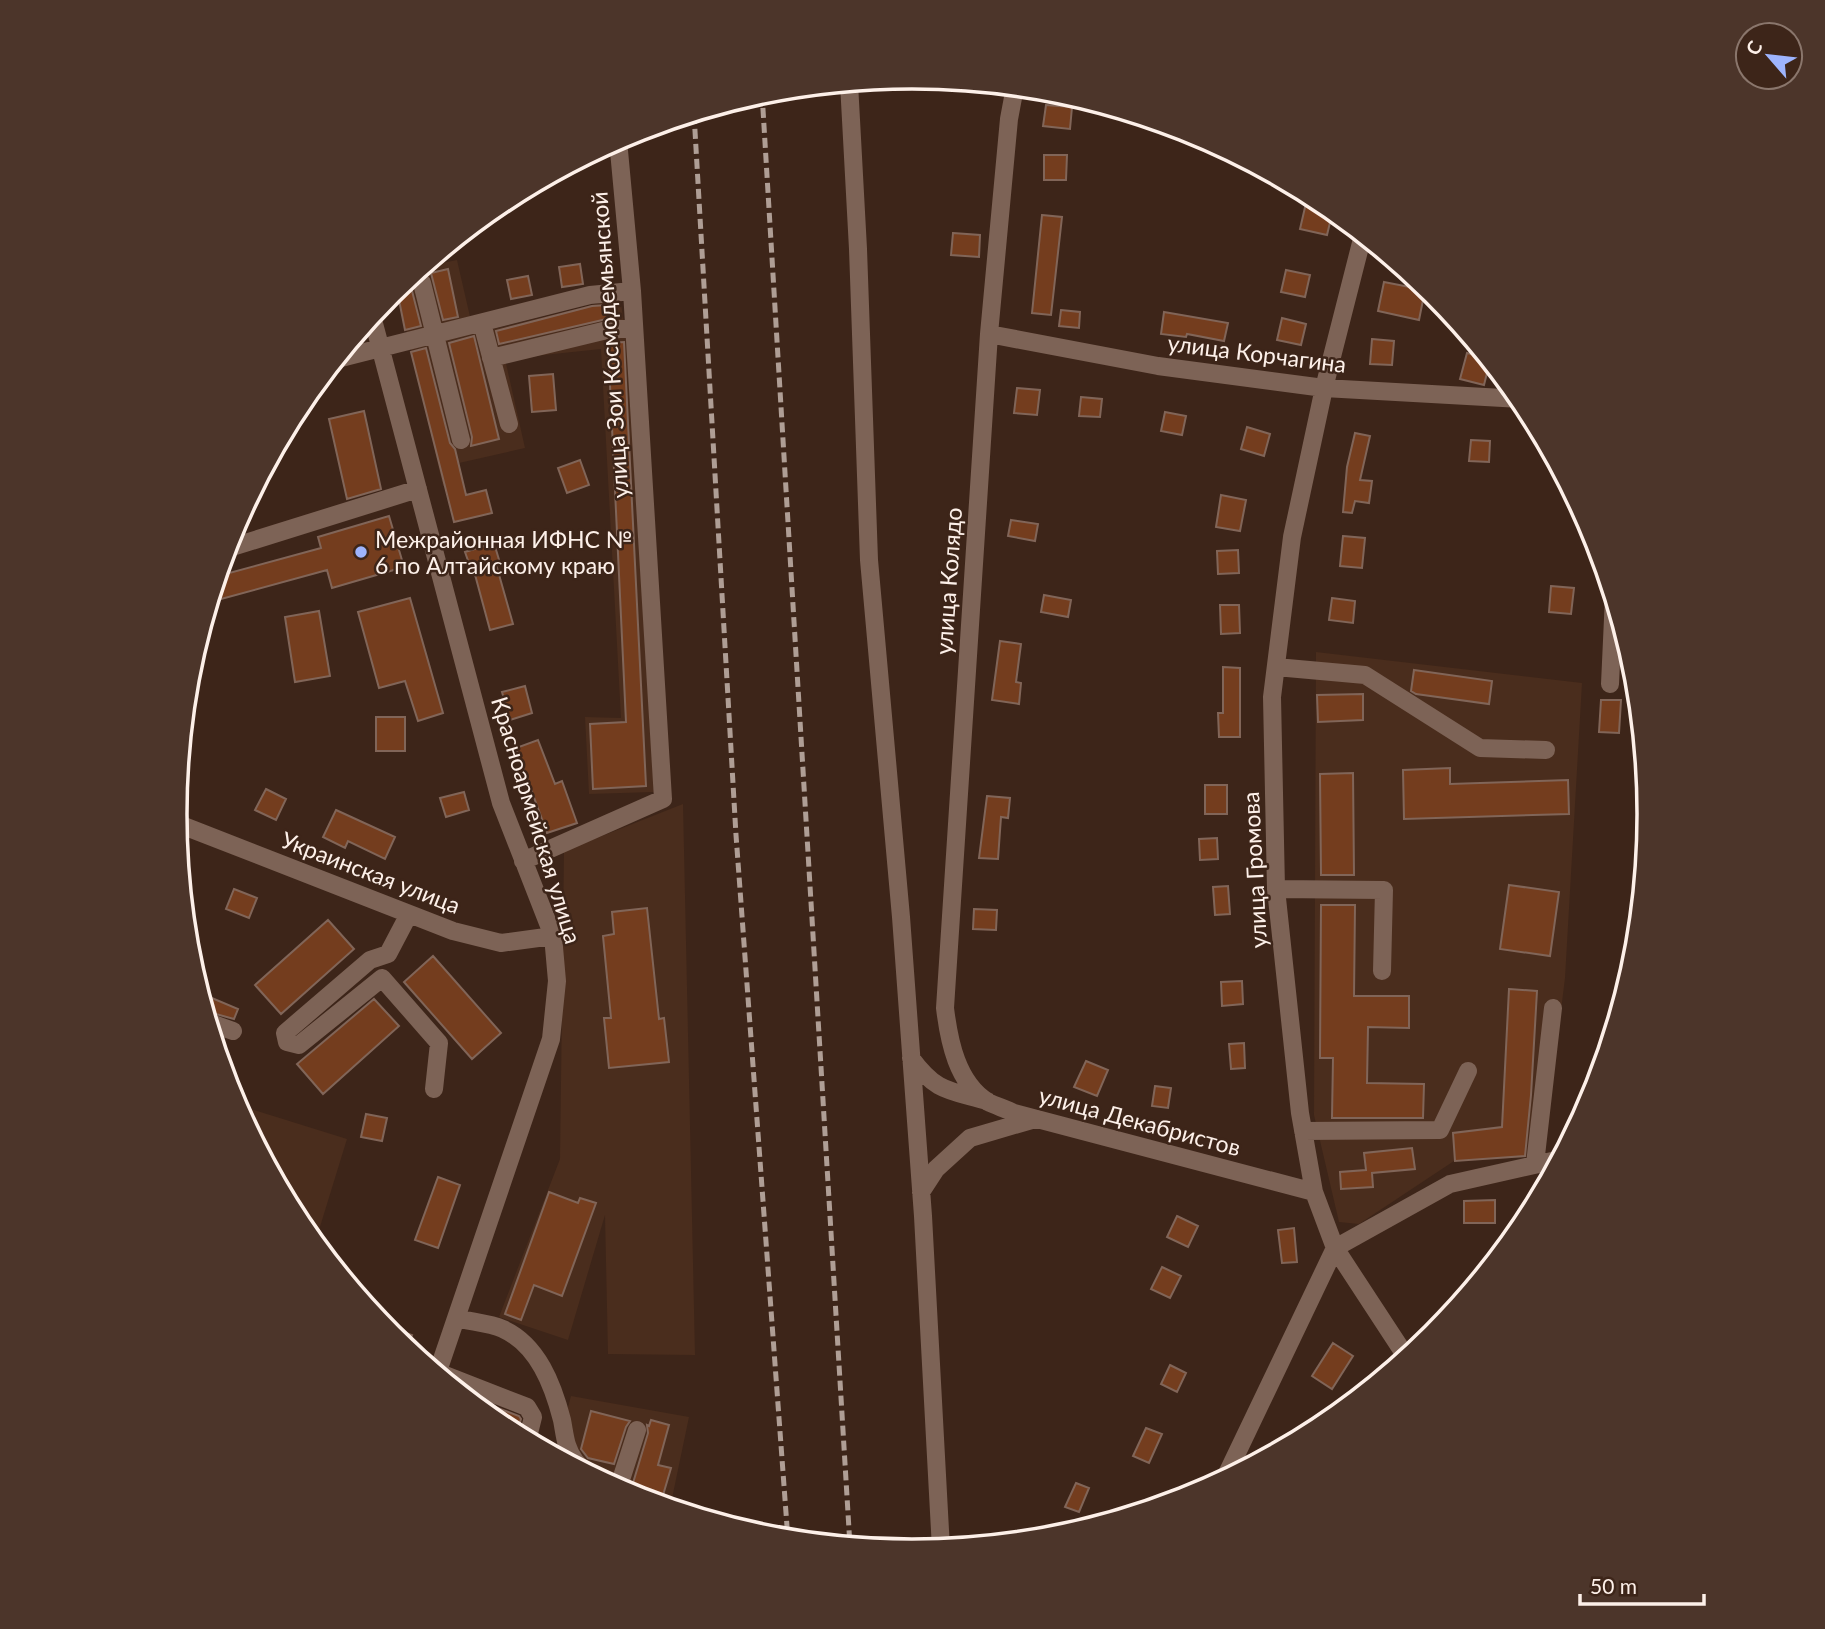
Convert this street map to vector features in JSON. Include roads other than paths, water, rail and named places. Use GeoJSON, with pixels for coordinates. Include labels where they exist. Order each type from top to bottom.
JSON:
{"type":"FeatureCollection","features":[{"type":"Feature","properties":{"kind":"street"},"geometry":{"type":"LineString","coordinates":[[850,92],[869,560],[921,1192],[940,1539]]}},
{"type":"Feature","properties":{"kind":"street","name":"улица Колядо"},"geometry":{"type":"LineString","coordinates":[[964,1076],[949,1040],[945,1008],[989,334],[1013,96]]}},
{"type":"Feature","properties":{"kind":"street","name":"улица Зои Космодемьянской"},"geometry":{"type":"LineString","coordinates":[[523,861],[663,799],[632,291],[619,151]]}},
{"type":"Feature","properties":{"kind":"street","name":"улица Громова"},"geometry":{"type":"LineString","coordinates":[[1361,244],[1324,388],[1292,537],[1272,697],[1276,889],[1303,1131],[1314,1192],[1335,1248],[1401,1350]]}},
{"type":"Feature","properties":{"kind":"street"},"geometry":{"type":"LineString","coordinates":[[422,284],[461,440]]}},
{"type":"Feature","properties":{"kind":"street"},"geometry":{"type":"LineString","coordinates":[[352,355],[590,295],[632,291]]}},
{"type":"Feature","properties":{"kind":"street"},"geometry":{"type":"LineString","coordinates":[[482,323],[509,424]]}},
{"type":"Feature","properties":{"kind":"street","name":"Красноармейская улица"},"geometry":{"type":"LineString","coordinates":[[375,328],[501,803],[553,936],[557,981],[551,1039],[440,1365]]}},
{"type":"Feature","properties":{"kind":"street"},"geometry":{"type":"LineString","coordinates":[[491,358],[607,330],[634,328]]}},
{"type":"Feature","properties":{"kind":"street","name":"улица Корчагина"},"geometry":{"type":"LineString","coordinates":[[989,334],[1158,366],[1324,388],[1506,398]]}},
{"type":"Feature","properties":{"kind":"street"},"geometry":{"type":"LineString","coordinates":[[239,545],[418,489]]}},
{"type":"Feature","properties":{"kind":"street"},"geometry":{"type":"LineString","coordinates":[[1610,684],[1613,626]]}},
{"type":"Feature","properties":{"kind":"street"},"geometry":{"type":"LineString","coordinates":[[1276,667],[1365,675],[1480,748],[1546,750]]}},
{"type":"Feature","properties":{"kind":"street","name":"Украинская улица"},"geometry":{"type":"LineString","coordinates":[[188,828],[453,931],[501,943],[553,936]]}},
{"type":"Feature","properties":{"kind":"street"},"geometry":{"type":"LineString","coordinates":[[1276,889],[1384,890],[1382,971]]}},
{"type":"Feature","properties":{"kind":"street"},"geometry":{"type":"LineString","coordinates":[[388,954],[370,960],[285,1033],[287,1042],[299,1045],[382,978],[388,954],[409,914]]}},
{"type":"Feature","properties":{"kind":"street"},"geometry":{"type":"LineString","coordinates":[[382,978],[439,1042],[434,1089]]}},
{"type":"Feature","properties":{"kind":"street"},"geometry":{"type":"LineString","coordinates":[[1535,1164],[1553,1008]]}},
{"type":"Feature","properties":{"kind":"street"},"geometry":{"type":"LineString","coordinates":[[219,1026],[233,1031]]}},
{"type":"Feature","properties":{"kind":"street"},"geometry":{"type":"LineString","coordinates":[[911,1058],[925,1077],[939,1087],[987,1101]]}},
{"type":"Feature","properties":{"kind":"street"},"geometry":{"type":"LineString","coordinates":[[1303,1131],[1440,1130],[1468,1071]]}},
{"type":"Feature","properties":{"kind":"street","name":"улица Декабристов"},"geometry":{"type":"LineString","coordinates":[[964,1076],[987,1101],[1014,1113],[1314,1192]]}},
{"type":"Feature","properties":{"kind":"street"},"geometry":{"type":"LineString","coordinates":[[921,1192],[936,1169],[971,1138],[1035,1119]]}},
{"type":"Feature","properties":{"kind":"street"},"geometry":{"type":"LineString","coordinates":[[1231,1466],[1335,1248],[1450,1184],[1549,1161]]}},
{"type":"Feature","properties":{"kind":"street"},"geometry":{"type":"LineString","coordinates":[[456,1318],[502,1329],[521,1341],[539,1358],[562,1421],[565,1443],[571,1454]]}},
{"type":"Feature","properties":{"kind":"street"},"geometry":{"type":"LineString","coordinates":[[482,1398],[527,1407],[533,1417],[530,1430]]}},
{"type":"Feature","properties":{"kind":"street"},"geometry":{"type":"LineString","coordinates":[[621,1479],[637,1430]]}},
{"type":"Feature","properties":{"kind":"railway"},"geometry":{"type":"LineString","coordinates":[[763,105],[849,1537]]}},
{"type":"Feature","properties":{"kind":"railway"},"geometry":{"type":"LineString","coordinates":[[695,123],[736,835],[787,1529]]}},
{"type":"Feature","properties":{"kind":"place","name":"Межрайонная ИФНС № 6 по Алтайскому краю"},"geometry":{"type":"Point","coordinates":[361,552]}}]}
